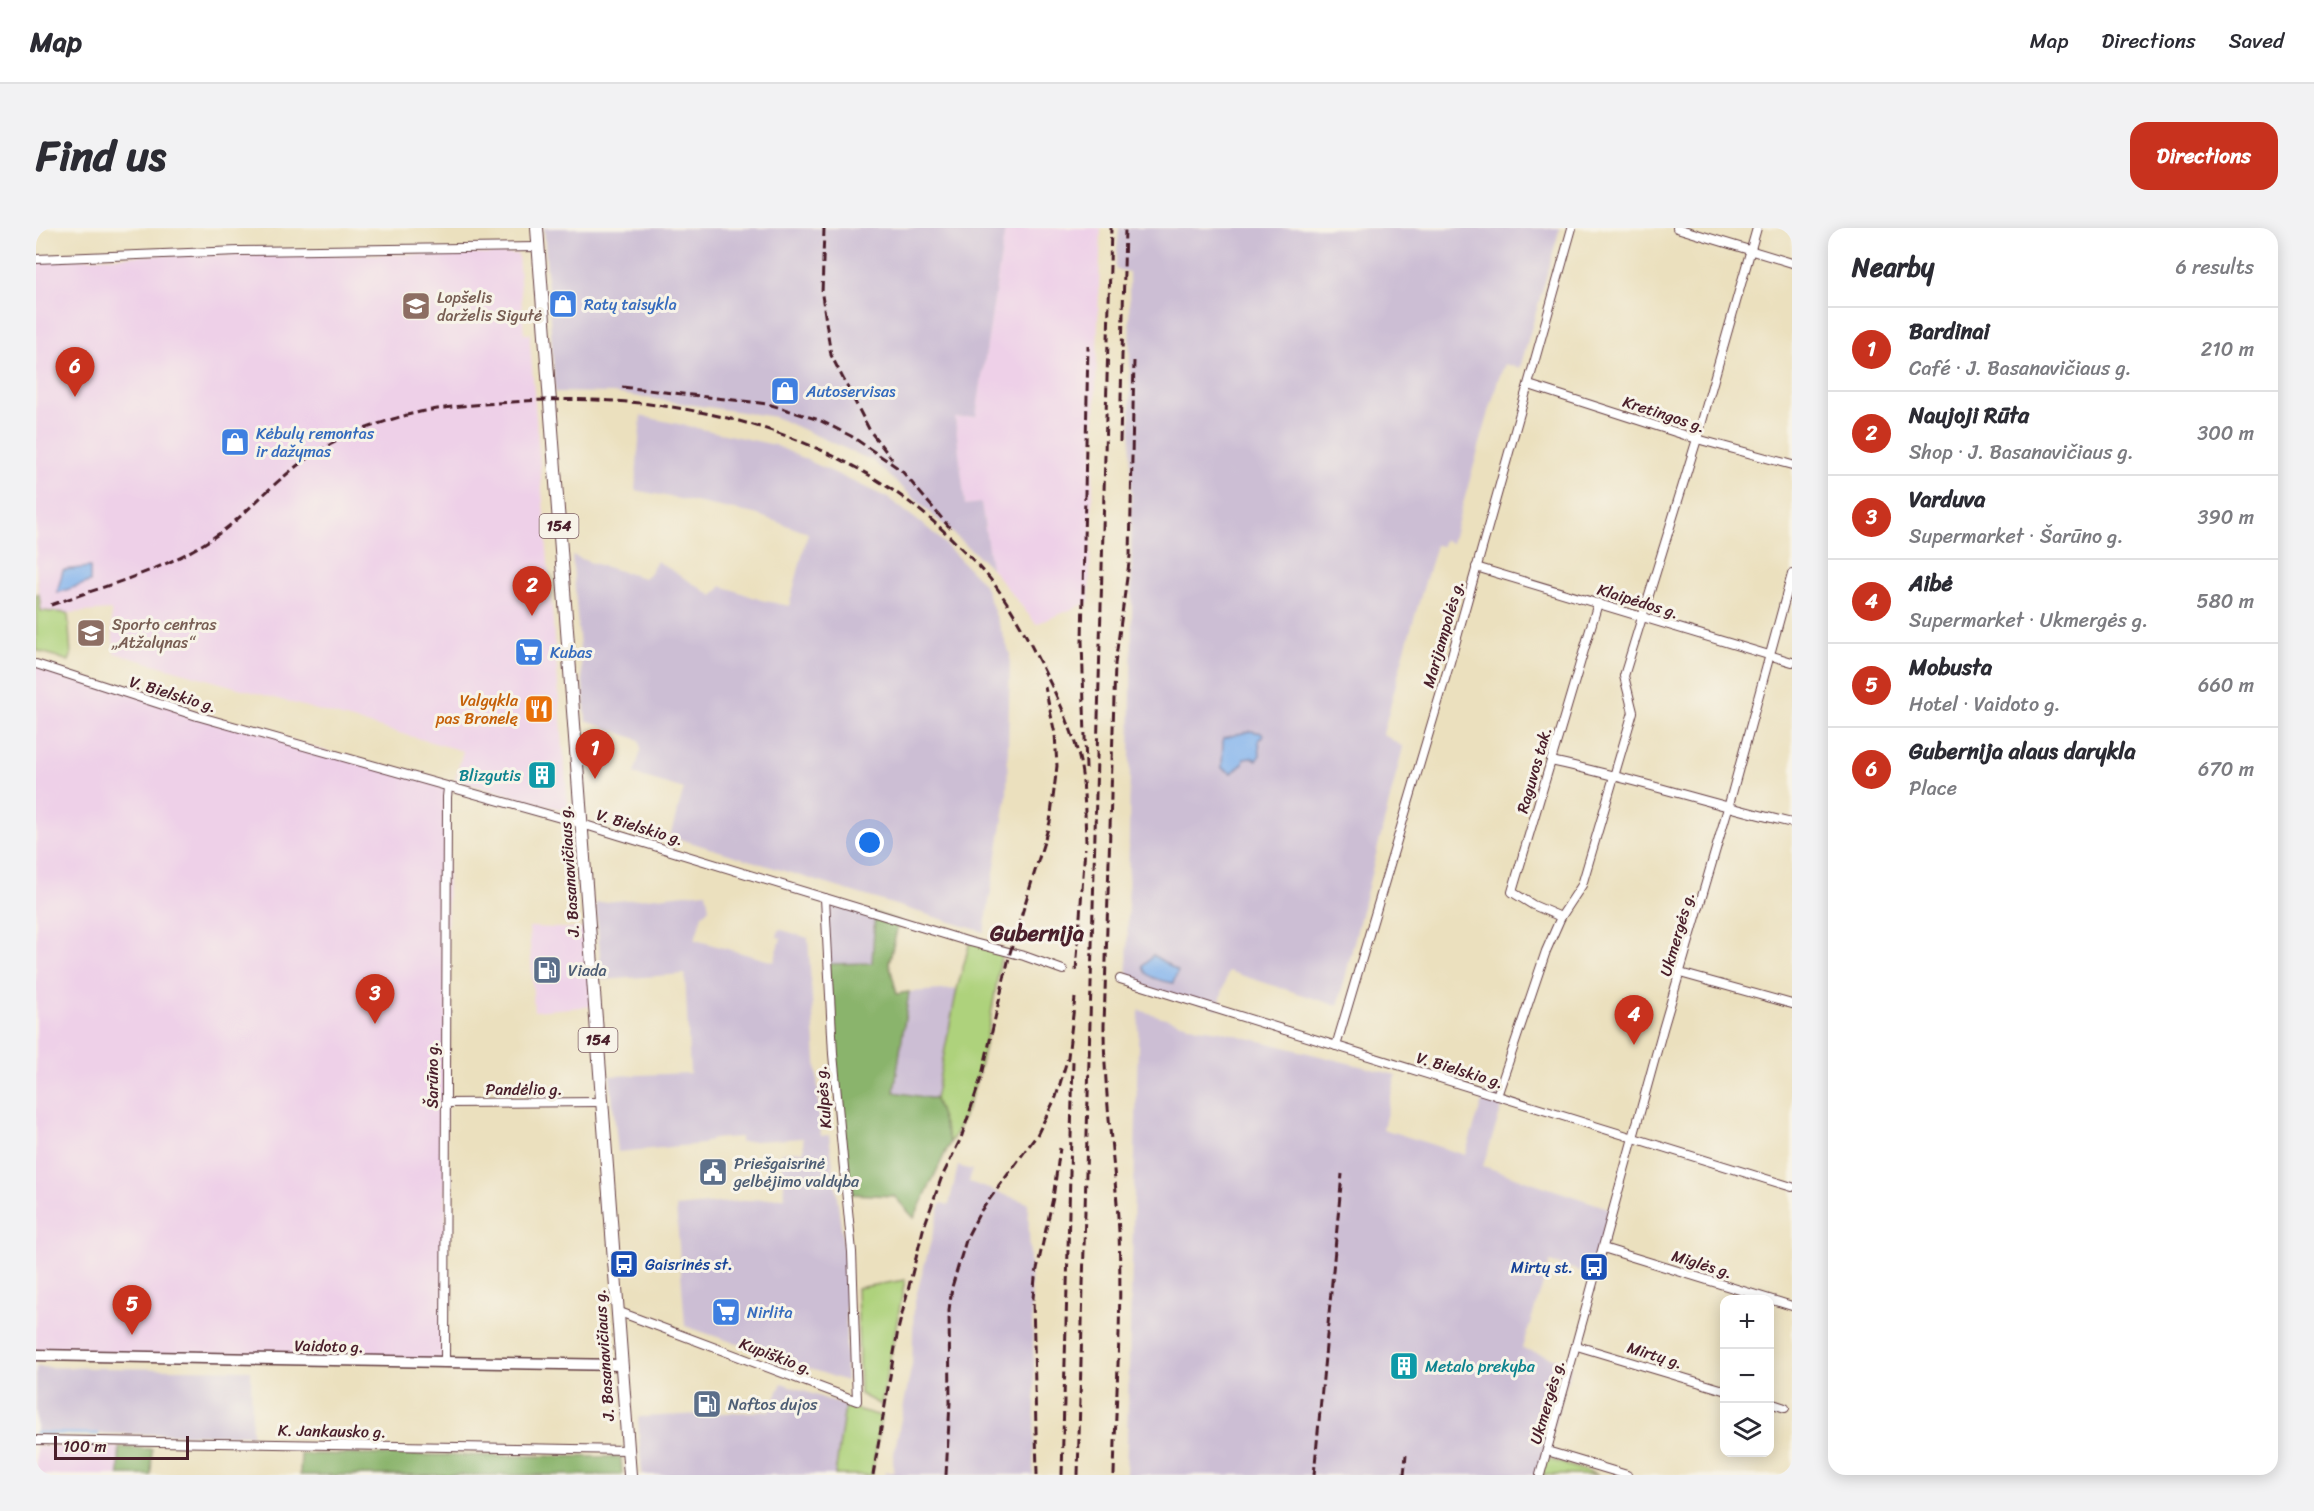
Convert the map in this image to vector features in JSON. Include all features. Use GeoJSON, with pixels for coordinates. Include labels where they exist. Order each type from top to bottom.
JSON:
{"type":"FeatureCollection","features":[{"type":"Feature","properties":{"kind":"main road","name":"J. Basanavičiaus g."},"geometry":{"type":"LineString","coordinates":[[537,228],[630,1475]]}},
{"type":"Feature","properties":{"kind":"main road","name":"Vaidoto g."},"geometry":{"type":"LineString","coordinates":[[36,1355],[621,1365]]}},
{"type":"Feature","properties":{"kind":"street","name":"Marijampolės g."},"geometry":{"type":"LineString","coordinates":[[1336,1046],[1529,385],[1572,228]]}},
{"type":"Feature","properties":{"kind":"street"},"geometry":{"type":"LineString","coordinates":[[1677,228],[1792,263]]}},
{"type":"Feature","properties":{"kind":"street"},"geometry":{"type":"LineString","coordinates":[[1497,1096],[1546,951],[1561,917],[1582,885],[1633,711],[1624,676],[1697,439],[1749,249],[1757,228]]}},
{"type":"Feature","properties":{"kind":"street"},"geometry":{"type":"LineString","coordinates":[[36,259],[239,251],[539,247]]}},
{"type":"Feature","properties":{"kind":"street","name":"Kretingos g."},"geometry":{"type":"LineString","coordinates":[[1529,385],[1697,439],[1792,465]]}},
{"type":"Feature","properties":{"kind":"street","name":"Klaipėdos g."},"geometry":{"type":"LineString","coordinates":[[1476,567],[1792,662]]}},
{"type":"Feature","properties":{"kind":"street","name":"Ukmergės g."},"geometry":{"type":"LineString","coordinates":[[1540,1475],[1792,573]]}},
{"type":"Feature","properties":{"kind":"street","name":"Raguvos tak."},"geometry":{"type":"LineString","coordinates":[[1561,917],[1533,905],[1512,892],[1598,603]]}},
{"type":"Feature","properties":{"kind":"street","name":"V. Bielskio g."},"geometry":{"type":"LineString","coordinates":[[36,664],[197,716],[582,824],[970,942],[1024,956],[1063,970]]}},
{"type":"Feature","properties":{"kind":"street"},"geometry":{"type":"LineString","coordinates":[[1551,761],[1613,774],[1728,808],[1792,823]]}},
{"type":"Feature","properties":{"kind":"street","name":"Šarūno g."},"geometry":{"type":"LineString","coordinates":[[444,1363],[448,788]]}},
{"type":"Feature","properties":{"kind":"street","name":"Kulpės g."},"geometry":{"type":"LineString","coordinates":[[825,898],[833,1054],[852,1252],[857,1401]]}},
{"type":"Feature","properties":{"kind":"street"},"geometry":{"type":"LineString","coordinates":[[1680,973],[1792,1004]]}},
{"type":"Feature","properties":{"kind":"street","name":"V. Bielskio g."},"geometry":{"type":"LineString","coordinates":[[1120,979],[1792,1187]]}},
{"type":"Feature","properties":{"kind":"street","name":"Pandėlio g."},"geometry":{"type":"LineString","coordinates":[[445,1103],[602,1102]]}},
{"type":"Feature","properties":{"kind":"street","name":"Miglės g."},"geometry":{"type":"LineString","coordinates":[[1603,1248],[1792,1306]]}},
{"type":"Feature","properties":{"kind":"street","name":"Kupiškio g."},"geometry":{"type":"LineString","coordinates":[[617,1311],[857,1401]]}},
{"type":"Feature","properties":{"kind":"street","name":"Mirtų g."},"geometry":{"type":"LineString","coordinates":[[1577,1346],[1720,1388]]}},
{"type":"Feature","properties":{"kind":"street"},"geometry":{"type":"LineString","coordinates":[[1774,1404],[1785,1408]]}},
{"type":"Feature","properties":{"kind":"street","name":"K. Jankausko g."},"geometry":{"type":"LineString","coordinates":[[36,1440],[628,1450]]}},
{"type":"Feature","properties":{"kind":"street"},"geometry":{"type":"LineString","coordinates":[[1547,1451],[1627,1475]]}},
{"type":"Feature","properties":{"kind":"shaded area"},"geometry":{"type":"Polygon","coordinates":[[[544,228],[1005,228],[976,416],[955,418],[965,505],[981,503],[991,568],[873,461],[775,417],[613,393],[555,392],[544,228]]]}},
{"type":"Feature","properties":{"kind":"shaded area"},"geometry":{"type":"Polygon","coordinates":[[[1005,228],[1101,228],[1089,602],[1036,624],[991,568],[981,503],[965,505],[955,418],[976,416],[1005,228]]]}},
{"type":"Feature","properties":{"kind":"shaded area"},"geometry":{"type":"Polygon","coordinates":[[[1119,228],[1560,228],[1520,368],[1505,364],[1498,380],[1452,543],[1443,540],[1442,546],[1436,545],[1405,649],[1383,734],[1403,747],[1338,1006],[1228,971],[1218,1009],[1127,981],[1132,612],[1129,272],[1115,269],[1119,228]]]}},
{"type":"Feature","properties":{"kind":"shaded area"},"geometry":{"type":"Polygon","coordinates":[[[518,254],[524,334],[530,334],[568,806],[564,810],[455,780],[463,751],[114,653],[111,610],[68,613],[40,611],[36,564],[36,261],[154,255],[518,254]]]}},
{"type":"Feature","properties":{"kind":"shaded area"},"geometry":{"type":"Polygon","coordinates":[[[641,416],[775,445],[888,498],[934,533],[984,584],[1010,654],[1007,795],[984,932],[670,836],[684,789],[634,774],[641,750],[639,740],[586,720],[572,555],[644,578],[657,561],[713,596],[722,586],[761,600],[789,606],[808,533],[755,514],[635,490],[641,416]]]}},
{"type":"Feature","properties":{"kind":"shaded area"},"geometry":{"type":"Polygon","coordinates":[[[36,664],[448,788],[445,1363],[36,1355],[36,664]]]}},
{"type":"Feature","properties":{"kind":"shaded area"},"geometry":{"type":"Polygon","coordinates":[[[706,892],[709,908],[702,915],[695,940],[774,962],[781,938],[777,937],[779,929],[808,938],[821,1136],[829,1135],[846,1264],[846,1381],[685,1326],[676,1207],[785,1197],[781,1152],[804,1151],[803,1138],[740,1142],[740,1137],[711,1139],[703,1144],[618,1152],[610,1076],[690,1073],[685,974],[602,980],[596,903],[706,892]]]}},
{"type":"Feature","properties":{"kind":"shaded area"},"geometry":{"type":"Polygon","coordinates":[[[825,898],[875,913],[872,963],[828,964],[825,898]]]}},
{"type":"Feature","properties":{"kind":"shaded area"},"geometry":{"type":"Polygon","coordinates":[[[529,927],[589,929],[595,1006],[534,1011],[529,927]]]}},
{"type":"Feature","properties":{"kind":"shaded area"},"geometry":{"type":"Polygon","coordinates":[[[957,989],[935,1099],[894,1092],[909,992],[957,989]]]}},
{"type":"Feature","properties":{"kind":"shaded area"},"geometry":{"type":"Polygon","coordinates":[[[1139,1010],[1198,1028],[1220,1031],[1396,1075],[1383,1129],[1465,1155],[1485,1092],[1505,1098],[1483,1166],[1614,1210],[1596,1276],[1550,1262],[1522,1348],[1572,1364],[1540,1475],[1126,1475],[1139,1010]]]}},
{"type":"Feature","properties":{"kind":"shaded area"},"geometry":{"type":"Polygon","coordinates":[[[958,1166],[972,1170],[969,1182],[1028,1203],[1035,1398],[1033,1475],[885,1475],[885,1472],[894,1472],[893,1459],[912,1364],[914,1304],[941,1203],[949,1205],[958,1166]]]}},
{"type":"Feature","properties":{"kind":"shaded area"},"geometry":{"type":"Polygon","coordinates":[[[36,1367],[251,1370],[252,1435],[36,1433],[36,1367]]]}},
{"type":"Feature","properties":{"kind":"shaded area"},"geometry":{"type":"Polygon","coordinates":[[[782,1383],[845,1406],[835,1475],[642,1475],[638,1417],[769,1411],[782,1383]]]}},
{"type":"Feature","properties":{"kind":"shaded area"},"geometry":{"type":"Polygon","coordinates":[[[36,1446],[119,1447],[119,1475],[36,1475],[36,1446]]]}},
{"type":"Feature","properties":{"kind":"green space"},"geometry":{"type":"Polygon","coordinates":[[[36,594],[39,594],[41,611],[68,613],[71,656],[69,661],[36,650],[36,594]]]}},
{"type":"Feature","properties":{"kind":"green space"},"geometry":{"type":"Polygon","coordinates":[[[875,913],[899,921],[889,963],[897,994],[909,992],[894,1092],[935,1099],[950,1143],[914,1218],[894,1196],[851,1194],[845,1187],[828,964],[872,963],[875,913]]]}},
{"type":"Feature","properties":{"kind":"green space"},"geometry":{"type":"Polygon","coordinates":[[[970,942],[1002,951],[977,1076],[970,1101],[950,1143],[935,1099],[957,989],[970,942]]]}},
{"type":"Feature","properties":{"kind":"green space"},"geometry":{"type":"Polygon","coordinates":[[[905,1280],[881,1405],[860,1394],[857,1288],[905,1280]]]}},
{"type":"Feature","properties":{"kind":"green space"},"geometry":{"type":"Polygon","coordinates":[[[845,1406],[881,1416],[872,1475],[835,1475],[845,1406]]]}},
{"type":"Feature","properties":{"kind":"green space"},"geometry":{"type":"Polygon","coordinates":[[[119,1447],[152,1449],[151,1475],[119,1475],[119,1447]]]}},
{"type":"Feature","properties":{"kind":"green space"},"geometry":{"type":"Polygon","coordinates":[[[301,1454],[621,1457],[622,1475],[300,1475],[301,1454]]]}},
{"type":"Feature","properties":{"kind":"green space"},"geometry":{"type":"Polygon","coordinates":[[[1545,1458],[1598,1475],[1540,1475],[1545,1458]]]}},
{"type":"Feature","properties":{"kind":"water"},"geometry":{"type":"Polygon","coordinates":[[[90,567],[90,582],[57,593],[63,570],[90,567]]]}},
{"type":"Feature","properties":{"kind":"water"},"geometry":{"type":"Polygon","coordinates":[[[1250,731],[1263,733],[1263,737],[1259,739],[1260,755],[1257,760],[1251,757],[1244,758],[1243,763],[1232,773],[1222,768],[1223,738],[1250,731]]]}},
{"type":"Feature","properties":{"kind":"water"},"geometry":{"type":"Polygon","coordinates":[[[1153,955],[1178,971],[1173,983],[1154,978],[1144,970],[1143,966],[1153,955]]]}},
{"type":"Feature","properties":{"kind":"waterway"},"geometry":{"type":"LineString","coordinates":[[36,1433],[98,1434]]}},
{"type":"Feature","properties":{"kind":"railway"},"geometry":{"type":"LineString","coordinates":[[824,228],[822,295],[831,355],[870,431],[892,459]]}},
{"type":"Feature","properties":{"kind":"railway"},"geometry":{"type":"LineString","coordinates":[[1078,1475],[1111,228]]}},
{"type":"Feature","properties":{"kind":"railway"},"geometry":{"type":"LineString","coordinates":[[1120,442],[1125,228]]}},
{"type":"Feature","properties":{"kind":"railway"},"geometry":{"type":"LineString","coordinates":[[1086,769],[1082,641],[1088,346]]}},
{"type":"Feature","properties":{"kind":"railway"},"geometry":{"type":"LineString","coordinates":[[1114,1475],[1120,1262],[1104,1026],[1115,664],[1130,556],[1134,360]]}},
{"type":"Feature","properties":{"kind":"railway"},"geometry":{"type":"LineString","coordinates":[[622,387],[768,404],[819,420],[851,436],[901,470],[950,528]]}},
{"type":"Feature","properties":{"kind":"railway"},"geometry":{"type":"LineString","coordinates":[[51,605],[136,576],[178,558],[217,535],[278,481],[311,456],[351,435],[393,419],[452,407],[571,400],[632,402],[691,410],[750,424],[807,444],[861,470],[911,503],[982,570],[997,588],[1018,621],[1050,682],[1067,721],[1077,748],[1082,772],[1086,842]]}},
{"type":"Feature","properties":{"kind":"railway"},"geometry":{"type":"LineString","coordinates":[[873,1475],[898,1330],[923,1230],[941,1179],[961,1138],[982,1075],[1010,953],[1050,822],[1057,766],[1055,734],[1045,687]]}},
{"type":"Feature","properties":{"kind":"railway"},"geometry":{"type":"LineString","coordinates":[[1076,971],[1085,848]]}},
{"type":"Feature","properties":{"kind":"railway"},"geometry":{"type":"LineString","coordinates":[[946,1475],[950,1403],[949,1310],[952,1287],[967,1237],[980,1212],[1037,1135],[1056,1097],[1068,1057],[1075,998]]}},
{"type":"Feature","properties":{"kind":"railway"},"geometry":{"type":"LineString","coordinates":[[1062,1475],[1073,1061]]}},
{"type":"Feature","properties":{"kind":"railway"},"geometry":{"type":"LineString","coordinates":[[1037,1475],[1033,1298],[1035,1278],[1053,1198],[1060,1148]]}},
{"type":"Feature","properties":{"kind":"railway"},"geometry":{"type":"LineString","coordinates":[[1314,1475],[1342,1174]]}},
{"type":"Feature","properties":{"kind":"railway"},"geometry":{"type":"LineString","coordinates":[[1404,1475],[1406,1455]]}},
{"type":"Feature","properties":{"kind":"place","name":"Ratų taisykla"},"geometry":{"type":"Point","coordinates":[563,304]}},
{"type":"Feature","properties":{"kind":"place","name":"Lopšelis darželis Sigutė"},"geometry":{"type":"Point","coordinates":[416,306]}},
{"type":"Feature","properties":{"kind":"place","name":"Autoservisas"},"geometry":{"type":"Point","coordinates":[785,391]}},
{"type":"Feature","properties":{"kind":"place","name":"Gubernija alaus darykla"},"geometry":{"type":"Point","coordinates":[75,397]}},
{"type":"Feature","properties":{"kind":"place","name":"Kėbulų remontas ir dažymas"},"geometry":{"type":"Point","coordinates":[235,442]}},
{"type":"Feature","properties":{"kind":"place","name":"Naujoji Rūta"},"geometry":{"type":"Point","coordinates":[532,616]}},
{"type":"Feature","properties":{"kind":"place","name":"Sporto centras „Atžalynas“"},"geometry":{"type":"Point","coordinates":[91,633]}},
{"type":"Feature","properties":{"kind":"place","name":"Kubas"},"geometry":{"type":"Point","coordinates":[529,652]}},
{"type":"Feature","properties":{"kind":"place","name":"Valgykla pas Bronelę"},"geometry":{"type":"Point","coordinates":[539,709]}},
{"type":"Feature","properties":{"kind":"place","name":"Blizgutis"},"geometry":{"type":"Point","coordinates":[542,775]}},
{"type":"Feature","properties":{"kind":"place","name":"Bardinai"},"geometry":{"type":"Point","coordinates":[595,779]}},
{"type":"Feature","properties":{"kind":"place","name":"Viada"},"geometry":{"type":"Point","coordinates":[547,970]}},
{"type":"Feature","properties":{"kind":"place","name":"Varduva"},"geometry":{"type":"Point","coordinates":[375,1024]}},
{"type":"Feature","properties":{"kind":"place","name":"Aibė"},"geometry":{"type":"Point","coordinates":[1634,1045]}},
{"type":"Feature","properties":{"kind":"place","name":"Priešgaisrinė gelbėjimo valdyba"},"geometry":{"type":"Point","coordinates":[713,1172]}},
{"type":"Feature","properties":{"kind":"place","name":"Gaisrinės st."},"geometry":{"type":"Point","coordinates":[624,1264]}},
{"type":"Feature","properties":{"kind":"place","name":"Mirtų st."},"geometry":{"type":"Point","coordinates":[1594,1267]}},
{"type":"Feature","properties":{"kind":"place","name":"Nirlita"},"geometry":{"type":"Point","coordinates":[726,1312]}},
{"type":"Feature","properties":{"kind":"place","name":"Mobusta"},"geometry":{"type":"Point","coordinates":[132,1335]}},
{"type":"Feature","properties":{"kind":"place","name":"Metalo prekyba"},"geometry":{"type":"Point","coordinates":[1404,1366]}},
{"type":"Feature","properties":{"kind":"place","name":"Naftos dujos"},"geometry":{"type":"Point","coordinates":[707,1404]}},
{"type":"Feature","properties":{"kind":"district","name":"Gubernija"},"geometry":{"type":"Point","coordinates":[1037,933]}}]}
